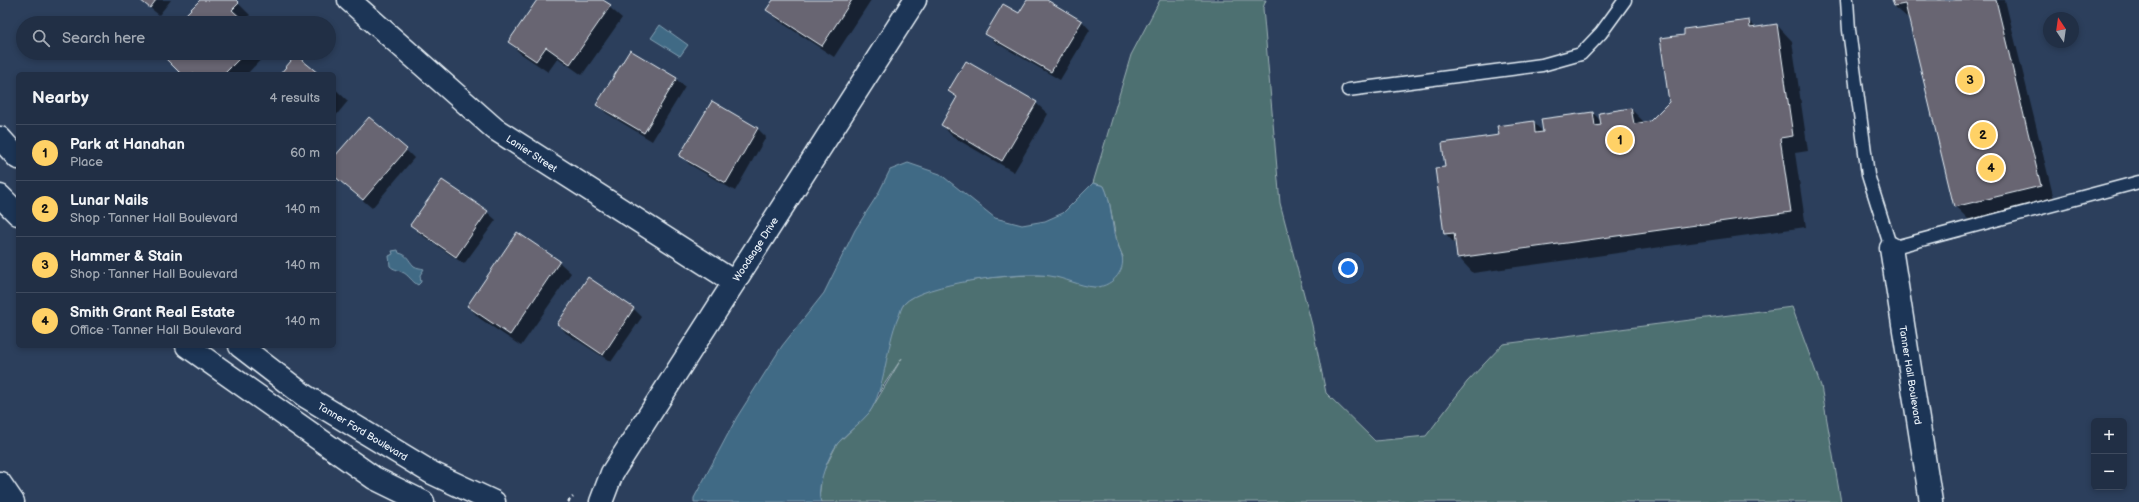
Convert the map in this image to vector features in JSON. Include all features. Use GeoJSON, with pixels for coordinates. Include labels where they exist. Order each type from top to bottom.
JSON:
{"type":"FeatureCollection","features":[{"type":"Feature","properties":{"kind":"street","name":"Lanier Street"},"geometry":{"type":"LineString","coordinates":[[349,0],[495,129],[734,282]]}},
{"type":"Feature","properties":{"kind":"street","name":"Woodsage Drive"},"geometry":{"type":"LineString","coordinates":[[601,502],[612,473],[915,0]]}},
{"type":"Feature","properties":{"kind":"street"},"geometry":{"type":"LineString","coordinates":[[0,138],[16,156]]}},
{"type":"Feature","properties":{"kind":"street"},"geometry":{"type":"LineString","coordinates":[[0,196],[16,212]]}},
{"type":"Feature","properties":{"kind":"street","name":"Tanner Hall Boulevard"},"geometry":{"type":"LineString","coordinates":[[1891,248],[1931,502]]}},
{"type":"Feature","properties":{"kind":"street"},"geometry":{"type":"LineString","coordinates":[[190,348],[374,478],[423,502]]}},
{"type":"Feature","properties":{"kind":"street","name":"Tanner Ford Boulevard"},"geometry":{"type":"LineString","coordinates":[[243,348],[305,396],[432,473],[494,502]]}},
{"type":"Feature","properties":{"kind":"street"},"geometry":{"type":"LineString","coordinates":[[0,483],[13,502]]}},
{"type":"Feature","properties":{"kind":"lane"},"geometry":{"type":"LineString","coordinates":[[1348,90],[1542,65],[1581,54],[1601,33],[1625,0]]}},
{"type":"Feature","properties":{"kind":"lane"},"geometry":{"type":"LineString","coordinates":[[1847,0],[1849,30],[1868,175],[1891,248],[2139,182]]}},
{"type":"Feature","properties":{"kind":"green space"},"geometry":{"type":"Polygon","coordinates":[[[1160,0],[1266,0],[1263,8],[1280,203],[1312,325],[1326,393],[1375,441],[1426,436],[1467,382],[1503,344],[1792,307],[1821,386],[1841,502],[821,502],[819,498],[822,474],[837,444],[869,413],[902,358],[877,395],[895,322],[904,304],[914,296],[930,289],[950,284],[994,277],[1048,275],[1066,278],[1095,287],[1123,257],[1116,239],[1110,203],[1104,186],[1093,183],[1131,55],[1160,0]]]}},
{"type":"Feature","properties":{"kind":"water"},"geometry":{"type":"Polygon","coordinates":[[[660,25],[688,45],[680,56],[651,38],[660,25]]]}},
{"type":"Feature","properties":{"kind":"water"},"geometry":{"type":"Polygon","coordinates":[[[908,163],[940,174],[995,218],[1022,225],[1045,221],[1063,213],[1093,183],[1104,186],[1109,203],[1115,236],[1122,256],[1122,268],[1116,278],[1100,287],[1077,284],[1061,278],[1050,276],[1018,275],[974,280],[931,290],[914,297],[904,304],[901,309],[894,329],[879,393],[874,404],[869,413],[845,435],[834,448],[827,463],[821,480],[821,502],[694,502],[694,498],[737,417],[782,346],[824,293],[855,230],[878,194],[890,170],[908,163]]]}},
{"type":"Feature","properties":{"kind":"water"},"geometry":{"type":"Polygon","coordinates":[[[398,250],[399,253],[406,256],[414,266],[424,269],[420,275],[421,282],[418,285],[404,273],[390,266],[389,256],[393,254],[392,251],[398,250]]]}},
{"type":"Feature","properties":{"kind":"building"},"geometry":{"type":"Polygon","coordinates":[[[140,0],[156,0],[150,8],[140,0]]]}},
{"type":"Feature","properties":{"kind":"building"},"geometry":{"type":"Polygon","coordinates":[[[200,0],[236,0],[239,3],[232,10],[238,16],[184,16],[200,0]]]}},
{"type":"Feature","properties":{"kind":"building"},"geometry":{"type":"Polygon","coordinates":[[[537,0],[603,0],[611,5],[570,64],[546,47],[536,61],[508,42],[537,0]]]}},
{"type":"Feature","properties":{"kind":"building"},"geometry":{"type":"Polygon","coordinates":[[[773,0],[852,0],[822,46],[766,10],[773,0]]]}},
{"type":"Feature","properties":{"kind":"building"},"geometry":{"type":"Polygon","coordinates":[[[1027,0],[1047,0],[1082,21],[1051,72],[985,34],[1003,4],[1019,13],[1027,0]]]}},
{"type":"Feature","properties":{"kind":"building"},"geometry":{"type":"Polygon","coordinates":[[[1892,0],[1996,0],[2041,186],[1954,207],[1905,4],[1894,6],[1892,0]]]}},
{"type":"Feature","properties":{"kind":"building"},"geometry":{"type":"Polygon","coordinates":[[[1749,20],[1750,28],[1777,24],[1793,136],[1780,138],[1791,212],[1457,258],[1454,233],[1444,234],[1435,168],[1445,167],[1442,143],[1499,135],[1497,126],[1534,121],[1535,133],[1543,132],[1541,119],[1593,112],[1595,126],[1601,125],[1599,113],[1631,108],[1634,124],[1650,121],[1669,102],[1660,38],[1684,35],[1684,29],[1749,20]]]}},
{"type":"Feature","properties":{"kind":"building"},"geometry":{"type":"Polygon","coordinates":[[[630,50],[677,78],[644,133],[596,105],[630,50]]]}},
{"type":"Feature","properties":{"kind":"building"},"geometry":{"type":"Polygon","coordinates":[[[167,60],[238,60],[226,72],[179,72],[167,60]]]}},
{"type":"Feature","properties":{"kind":"building"},"geometry":{"type":"Polygon","coordinates":[[[292,60],[302,60],[317,72],[282,72],[292,60]]]}},
{"type":"Feature","properties":{"kind":"building"},"geometry":{"type":"Polygon","coordinates":[[[966,61],[1037,102],[1002,161],[941,125],[957,97],[948,91],[966,61]]]}},
{"type":"Feature","properties":{"kind":"building"},"geometry":{"type":"Polygon","coordinates":[[[712,101],[758,128],[726,183],[679,156],[712,101]]]}},
{"type":"Feature","properties":{"kind":"building"},"geometry":{"type":"Polygon","coordinates":[[[369,117],[407,149],[363,200],[336,178],[336,155],[369,117]]]}},
{"type":"Feature","properties":{"kind":"building"},"geometry":{"type":"Polygon","coordinates":[[[442,180],[488,211],[456,257],[410,225],[442,180]]]}},
{"type":"Feature","properties":{"kind":"building"},"geometry":{"type":"Polygon","coordinates":[[[517,232],[560,261],[510,335],[467,306],[517,232]]]}},
{"type":"Feature","properties":{"kind":"building"},"geometry":{"type":"Polygon","coordinates":[[[588,277],[634,308],[603,355],[557,324],[588,277]]]}},
{"type":"Feature","properties":{"kind":"place","name":"Hammer & Stain"},"geometry":{"type":"Point","coordinates":[1970,80]}},
{"type":"Feature","properties":{"kind":"place","name":"Lunar Nails"},"geometry":{"type":"Point","coordinates":[1983,135]}},
{"type":"Feature","properties":{"kind":"place","name":"Park at Hanahan"},"geometry":{"type":"Point","coordinates":[1620,140]}},
{"type":"Feature","properties":{"kind":"place","name":"Smith Grant Real Estate"},"geometry":{"type":"Point","coordinates":[1991,168]}}]}
